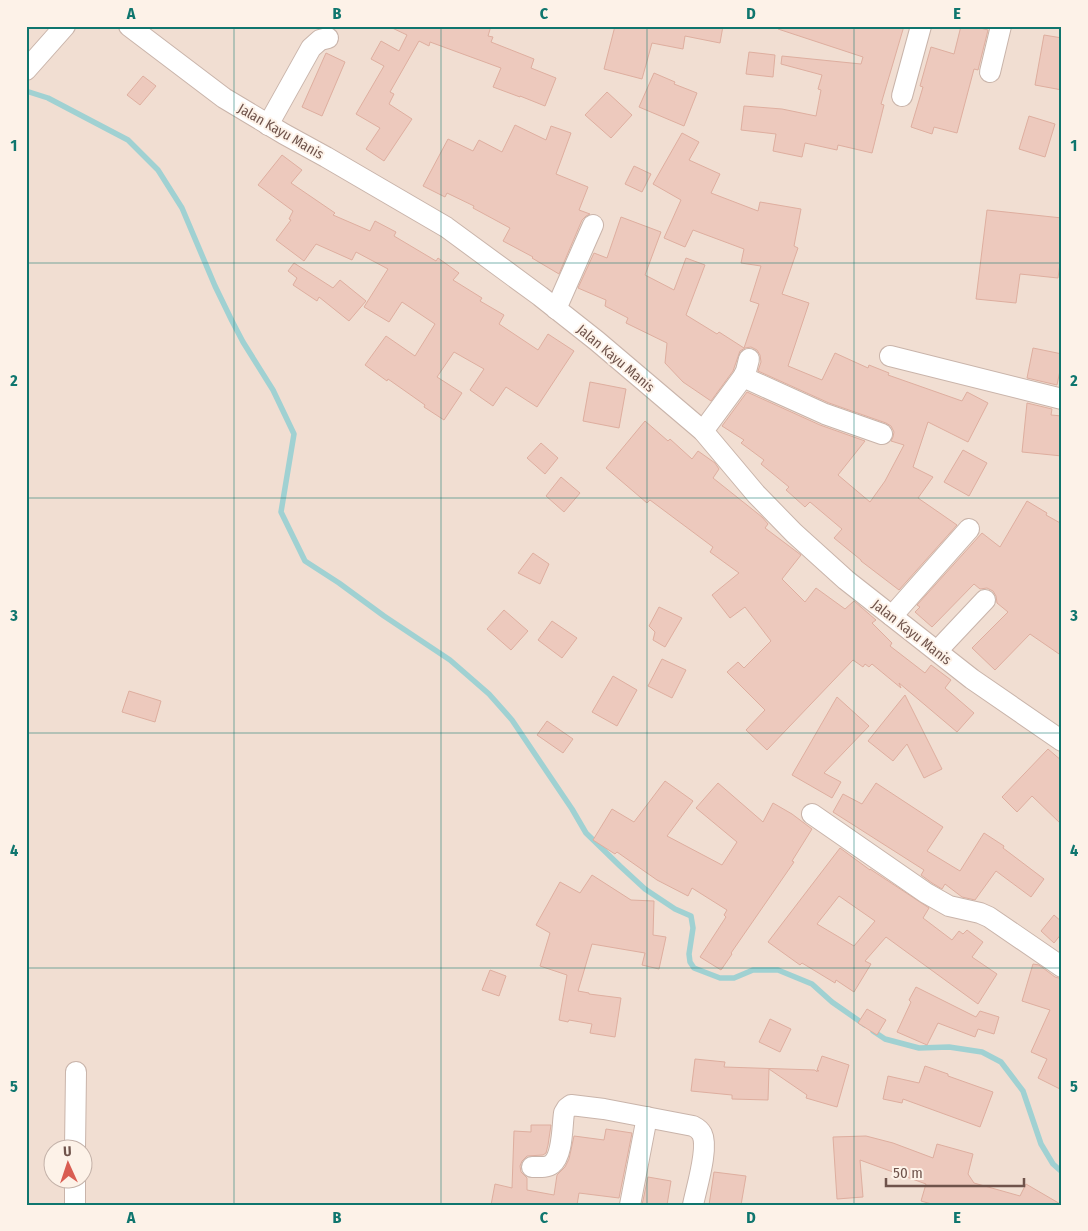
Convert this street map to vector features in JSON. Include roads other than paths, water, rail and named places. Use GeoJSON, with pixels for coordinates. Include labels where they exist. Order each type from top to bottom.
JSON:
{"type":"FeatureCollection","features":[{"type":"Feature","properties":{"kind":"street"},"geometry":{"type":"LineString","coordinates":[[26,70],[66,26]]}},
{"type":"Feature","properties":{"kind":"street","name":"Jalan Kayu Manis"},"geometry":{"type":"LineString","coordinates":[[130,26],[224,98],[446,227],[556,309],[704,431],[756,494],[794,533],[846,580],[972,679],[1062,740]]}},
{"type":"Feature","properties":{"kind":"street"},"geometry":{"type":"LineString","coordinates":[[902,96],[921,26]]}},
{"type":"Feature","properties":{"kind":"street"},"geometry":{"type":"LineString","coordinates":[[990,72],[1001,26]]}},
{"type":"Feature","properties":{"kind":"street"},"geometry":{"type":"LineString","coordinates":[[268,125],[311,48],[320,40],[328,38]]}},
{"type":"Feature","properties":{"kind":"street"},"geometry":{"type":"LineString","coordinates":[[556,309],[592,226]]}},
{"type":"Feature","properties":{"kind":"street"},"geometry":{"type":"LineString","coordinates":[[890,356],[1062,399]]}},
{"type":"Feature","properties":{"kind":"street"},"geometry":{"type":"LineString","coordinates":[[704,431],[746,368],[825,414],[882,434]]}},
{"type":"Feature","properties":{"kind":"street"},"geometry":{"type":"LineString","coordinates":[[892,616],[969,529]]}},
{"type":"Feature","properties":{"kind":"street"},"geometry":{"type":"LineString","coordinates":[[937,651],[985,600]]}},
{"type":"Feature","properties":{"kind":"street"},"geometry":{"type":"LineString","coordinates":[[812,814],[926,894],[950,906],[980,913],[1062,967]]}},
{"type":"Feature","properties":{"kind":"street"},"geometry":{"type":"LineString","coordinates":[[75,1138],[76,1072]]}},
{"type":"Feature","properties":{"kind":"street"},"geometry":{"type":"LineString","coordinates":[[532,1167],[551,1165],[556,1158],[559,1152],[564,1113],[571,1105],[693,1126],[702,1134],[704,1145],[704,1154],[693,1205]]}},
{"type":"Feature","properties":{"kind":"street"},"geometry":{"type":"LineString","coordinates":[[630,1205],[647,1117]]}},
{"type":"Feature","properties":{"kind":"street"},"geometry":{"type":"LineString","coordinates":[[75,1188],[75,1205]]}},
{"type":"Feature","properties":{"kind":"waterway"},"geometry":{"type":"LineString","coordinates":[[26,91],[48,98],[128,140],[158,170],[182,208],[232,321],[273,390],[294,434],[281,512],[305,561],[450,660],[489,694],[512,720],[586,833],[645,889],[675,909],[691,916],[693,928],[689,954],[690,962],[694,968],[720,978],[734,978],[753,970],[778,970],[812,984],[832,1002],[865,1025]]}},
{"type":"Feature","properties":{"kind":"waterway"},"geometry":{"type":"LineString","coordinates":[[873,1031],[885,1039],[919,1048],[949,1047],[982,1052],[1001,1062],[1023,1091],[1041,1144],[1053,1164],[1062,1172]]}}]}
